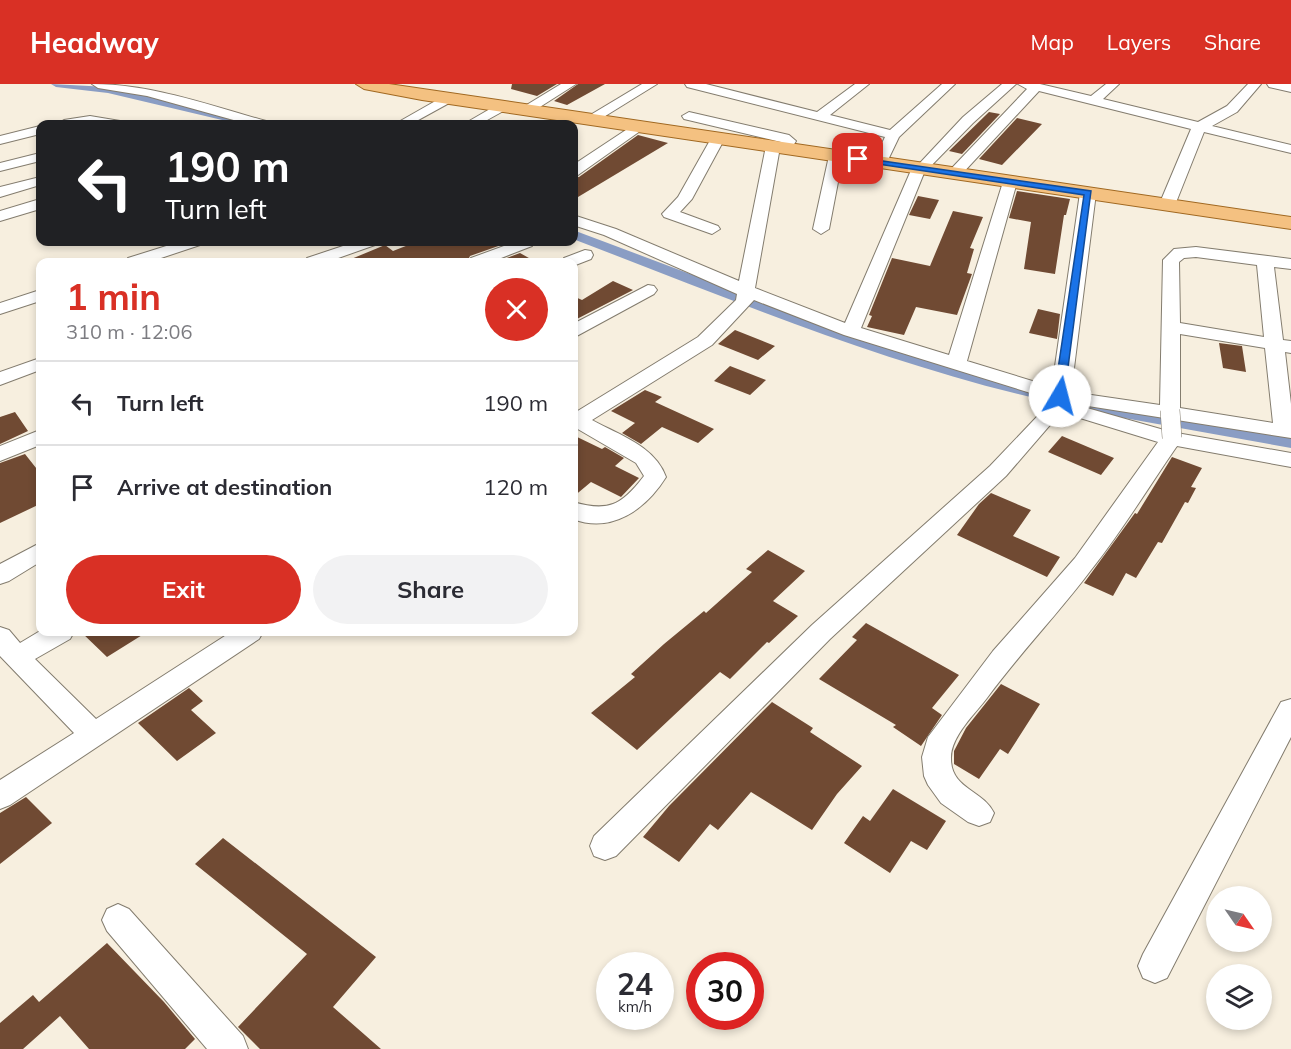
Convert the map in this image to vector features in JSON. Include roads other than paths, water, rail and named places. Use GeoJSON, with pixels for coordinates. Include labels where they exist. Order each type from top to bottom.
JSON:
{"type":"FeatureCollection","features":[{"type":"Feature","properties":{"kind":"main road"},"geometry":{"type":"LineString","coordinates":[[365,84],[422,95],[446,91],[502,106],[589,120],[1291,223]]}},
{"type":"Feature","properties":{"kind":"street"},"geometry":{"type":"LineString","coordinates":[[98,84],[148,92],[247,120]]}},
{"type":"Feature","properties":{"kind":"street"},"geometry":{"type":"LineString","coordinates":[[527,109],[570,84]]}},
{"type":"Feature","properties":{"kind":"street"},"geometry":{"type":"LineString","coordinates":[[589,120],[651,84]]}},
{"type":"Feature","properties":{"kind":"street"},"geometry":{"type":"LineString","coordinates":[[691,84],[893,135]]}},
{"type":"Feature","properties":{"kind":"street"},"geometry":{"type":"LineString","coordinates":[[665,131],[744,84]]}},
{"type":"Feature","properties":{"kind":"street"},"geometry":{"type":"LineString","coordinates":[[880,162],[893,135],[949,84]]}},
{"type":"Feature","properties":{"kind":"street"},"geometry":{"type":"LineString","coordinates":[[851,331],[920,168],[968,120],[1010,84]]}},
{"type":"Feature","properties":{"kind":"street"},"geometry":{"type":"LineString","coordinates":[[1094,101],[1113,84]]}},
{"type":"Feature","properties":{"kind":"street"},"geometry":{"type":"LineString","coordinates":[[1167,205],[1199,127],[1232,109],[1255,84]]}},
{"type":"Feature","properties":{"kind":"street"},"geometry":{"type":"LineString","coordinates":[[1273,84],[1291,88]]}},
{"type":"Feature","properties":{"kind":"street"},"geometry":{"type":"LineString","coordinates":[[820,116],[859,85]]}},
{"type":"Feature","properties":{"kind":"street"},"geometry":{"type":"LineString","coordinates":[[955,173],[1030,86],[1291,149]]}},
{"type":"Feature","properties":{"kind":"street"},"geometry":{"type":"LineString","coordinates":[[407,120],[446,91]]}},
{"type":"Feature","properties":{"kind":"street"},"geometry":{"type":"LineString","coordinates":[[478,120],[502,106]]}},
{"type":"Feature","properties":{"kind":"street"},"geometry":{"type":"LineString","coordinates":[[578,418],[705,340],[745,295],[749,266],[779,147],[789,141],[689,117]]}},
{"type":"Feature","properties":{"kind":"street"},"geometry":{"type":"LineString","coordinates":[[578,168],[638,126]]}},
{"type":"Feature","properties":{"kind":"street"},"geometry":{"type":"LineString","coordinates":[[0,140],[36,131]]}},
{"type":"Feature","properties":{"kind":"street"},"geometry":{"type":"LineString","coordinates":[[712,229],[670,214],[684,200],[718,138]]}},
{"type":"Feature","properties":{"kind":"street"},"geometry":{"type":"LineString","coordinates":[[821,229],[836,156]]}},
{"type":"Feature","properties":{"kind":"street"},"geometry":{"type":"LineString","coordinates":[[0,167],[36,158]]}},
{"type":"Feature","properties":{"kind":"street"},"geometry":{"type":"LineString","coordinates":[[0,192],[36,182]]}},
{"type":"Feature","properties":{"kind":"street"},"geometry":{"type":"LineString","coordinates":[[956,364],[1010,182]]}},
{"type":"Feature","properties":{"kind":"street"},"geometry":{"type":"LineString","coordinates":[[605,846],[821,632],[998,471],[1059,400],[1088,193]]}},
{"type":"Feature","properties":{"kind":"street"},"geometry":{"type":"LineString","coordinates":[[0,216],[36,205]]}},
{"type":"Feature","properties":{"kind":"street"},"geometry":{"type":"LineString","coordinates":[[578,222],[610,232],[745,295],[956,364],[1172,439],[1291,459]]}},
{"type":"Feature","properties":{"kind":"street"},"geometry":{"type":"LineString","coordinates":[[146,258],[182,246]]}},
{"type":"Feature","properties":{"kind":"street"},"geometry":{"type":"LineString","coordinates":[[324,258],[358,246]]}},
{"type":"Feature","properties":{"kind":"street"},"geometry":{"type":"LineString","coordinates":[[487,258],[518,246]]}},
{"type":"Feature","properties":{"kind":"street"},"geometry":{"type":"LineString","coordinates":[[979,813],[951,794],[938,776],[936,757],[942,737],[1002,658],[1083,564],[1172,439],[1170,410],[1172,260],[1180,253],[1196,252],[1291,264]]}},
{"type":"Feature","properties":{"kind":"street"},"geometry":{"type":"LineString","coordinates":[[1059,400],[1288,431],[1282,345],[1265,261]]}},
{"type":"Feature","properties":{"kind":"street"},"geometry":{"type":"LineString","coordinates":[[578,329],[648,290]]}},
{"type":"Feature","properties":{"kind":"street"},"geometry":{"type":"LineString","coordinates":[[0,309],[36,296]]}},
{"type":"Feature","properties":{"kind":"street"},"geometry":{"type":"LineString","coordinates":[[1172,327],[1282,345]]}},
{"type":"Feature","properties":{"kind":"street"},"geometry":{"type":"LineString","coordinates":[[0,379],[36,366]]}},
{"type":"Feature","properties":{"kind":"street"},"geometry":{"type":"LineString","coordinates":[[578,422],[644,458],[652,468],[655,477],[631,504],[616,514],[601,517],[578,512]]}},
{"type":"Feature","properties":{"kind":"street"},"geometry":{"type":"LineString","coordinates":[[0,454],[36,440]]}},
{"type":"Feature","properties":{"kind":"street"},"geometry":{"type":"LineString","coordinates":[[0,575],[36,553]]}},
{"type":"Feature","properties":{"kind":"street"},"geometry":{"type":"LineString","coordinates":[[4,643],[40,636]]}},
{"type":"Feature","properties":{"kind":"street"},"geometry":{"type":"LineString","coordinates":[[0,796],[244,636]]}},
{"type":"Feature","properties":{"kind":"street"},"geometry":{"type":"LineString","coordinates":[[4,643],[94,735]]}},
{"type":"Feature","properties":{"kind":"street"},"geometry":{"type":"LineString","coordinates":[[1155,966],[1291,710]]}},
{"type":"Feature","properties":{"kind":"street"},"geometry":{"type":"LineString","coordinates":[[118,920],[230,1049]]}},
{"type":"Feature","properties":{"kind":"waterway"},"geometry":{"type":"LineString","coordinates":[[56,84],[108,90],[235,120]]}},
{"type":"Feature","properties":{"kind":"waterway"},"geometry":{"type":"LineString","coordinates":[[578,236],[823,329],[978,380],[1043,395]]}},
{"type":"Feature","properties":{"kind":"waterway"},"geometry":{"type":"LineString","coordinates":[[1079,403],[1291,442]]}}]}
